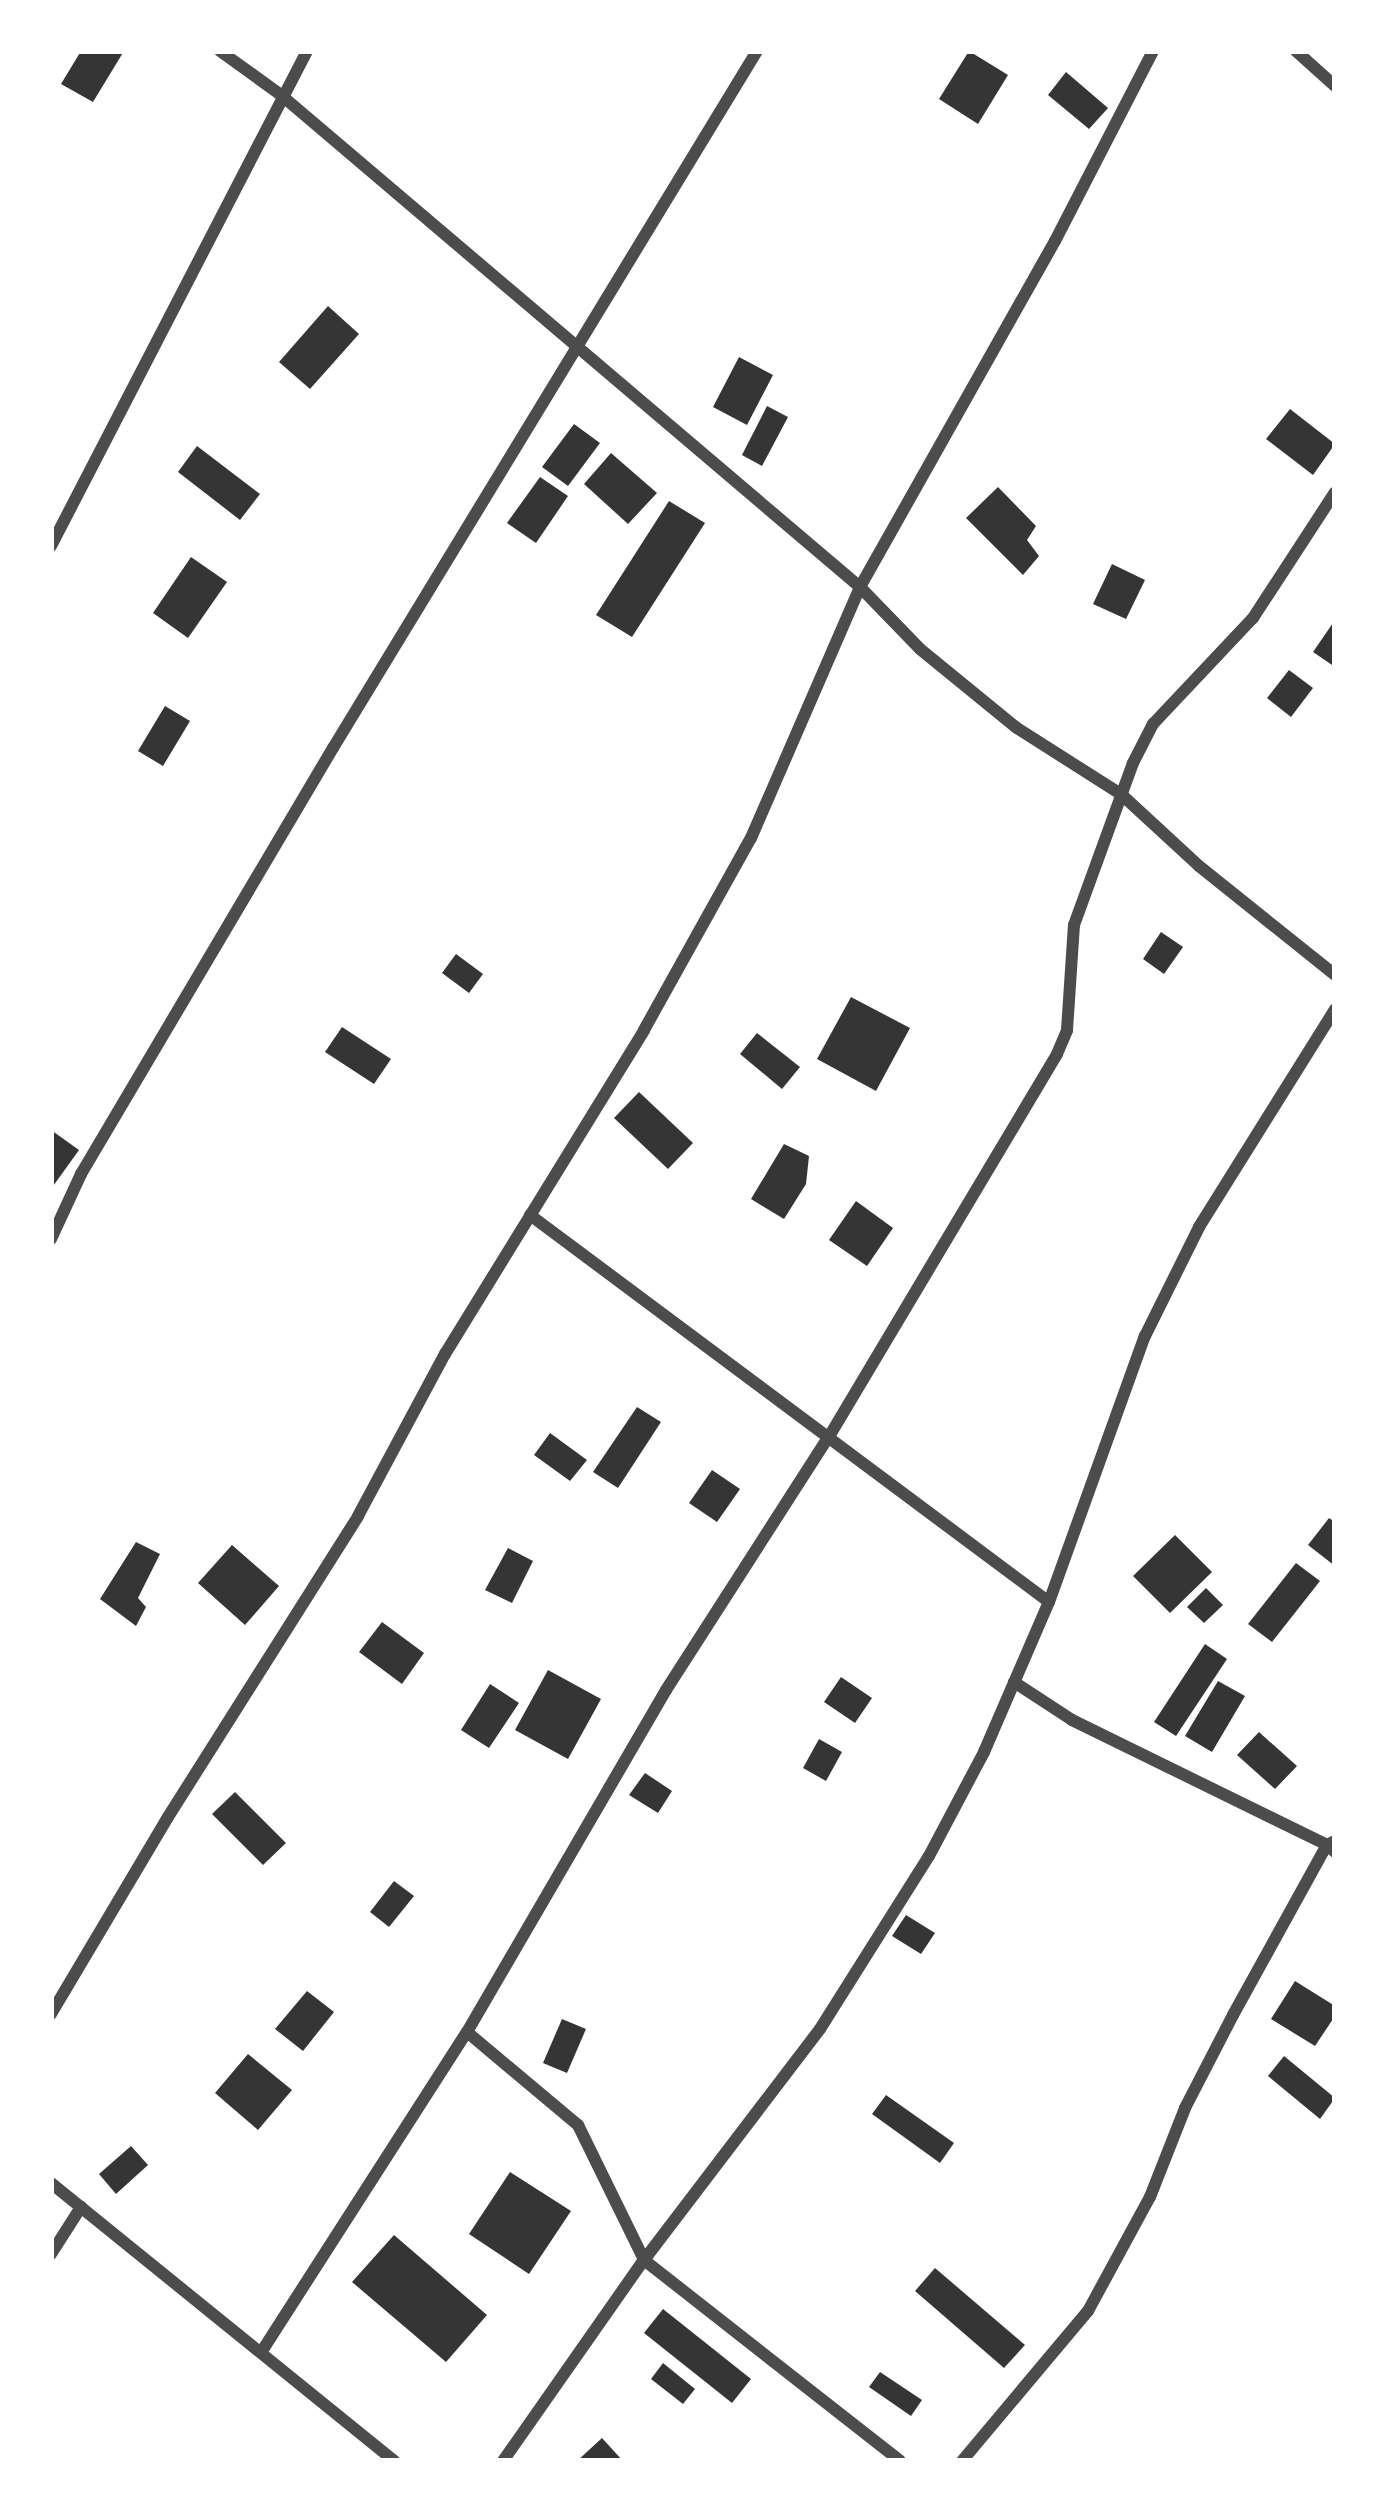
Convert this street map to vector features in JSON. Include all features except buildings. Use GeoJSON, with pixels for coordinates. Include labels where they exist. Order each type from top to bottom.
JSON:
{"type":"FeatureCollection","features":[{"type":"Feature","properties":{"kind":"street"},"geometry":{"type":"LineString","coordinates":[[220,51],[281,95],[860,586],[920,650],[1001,715],[1123,796],[1198,866],[1335,975]]}},
{"type":"Feature","properties":{"kind":"street"},"geometry":{"type":"LineString","coordinates":[[51,546],[307,51]]}},
{"type":"Feature","properties":{"kind":"street"},"geometry":{"type":"LineString","coordinates":[[51,1239],[81,1174],[321,768],[758,51]]}},
{"type":"Feature","properties":{"kind":"street"},"geometry":{"type":"LineString","coordinates":[[51,2014],[358,1516],[446,1354],[644,1030],[751,838],[860,586],[1055,241],[1153,51]]}},
{"type":"Feature","properties":{"kind":"street"},"geometry":{"type":"LineString","coordinates":[[1296,51],[1335,86]]}},
{"type":"Feature","properties":{"kind":"street"},"geometry":{"type":"LineString","coordinates":[[262,2351],[466,2032],[666,1690],[830,1435],[1057,1054],[1067,1030],[1074,926],[1153,724],[1253,617],[1335,492]]}},
{"type":"Feature","properties":{"kind":"street"},"geometry":{"type":"LineString","coordinates":[[503,2461],[644,2260],[820,2030],[928,1856],[1049,1602],[1145,1336],[1199,1227],[1335,1009]]}},
{"type":"Feature","properties":{"kind":"street"},"geometry":{"type":"LineString","coordinates":[[530,1215],[1049,1602]]}},
{"type":"Feature","properties":{"kind":"street"},"geometry":{"type":"LineString","coordinates":[[962,2461],[1088,2311],[1150,2197],[1185,2108],[1332,1846],[1072,1720],[1014,1682]]}},
{"type":"Feature","properties":{"kind":"street"},"geometry":{"type":"LineString","coordinates":[[466,2032],[578,2125],[644,2260],[900,2461]]}},
{"type":"Feature","properties":{"kind":"street"},"geometry":{"type":"LineString","coordinates":[[51,2183],[394,2461]]}},
{"type":"Feature","properties":{"kind":"street"},"geometry":{"type":"LineString","coordinates":[[51,2254],[82,2207]]}}]}
